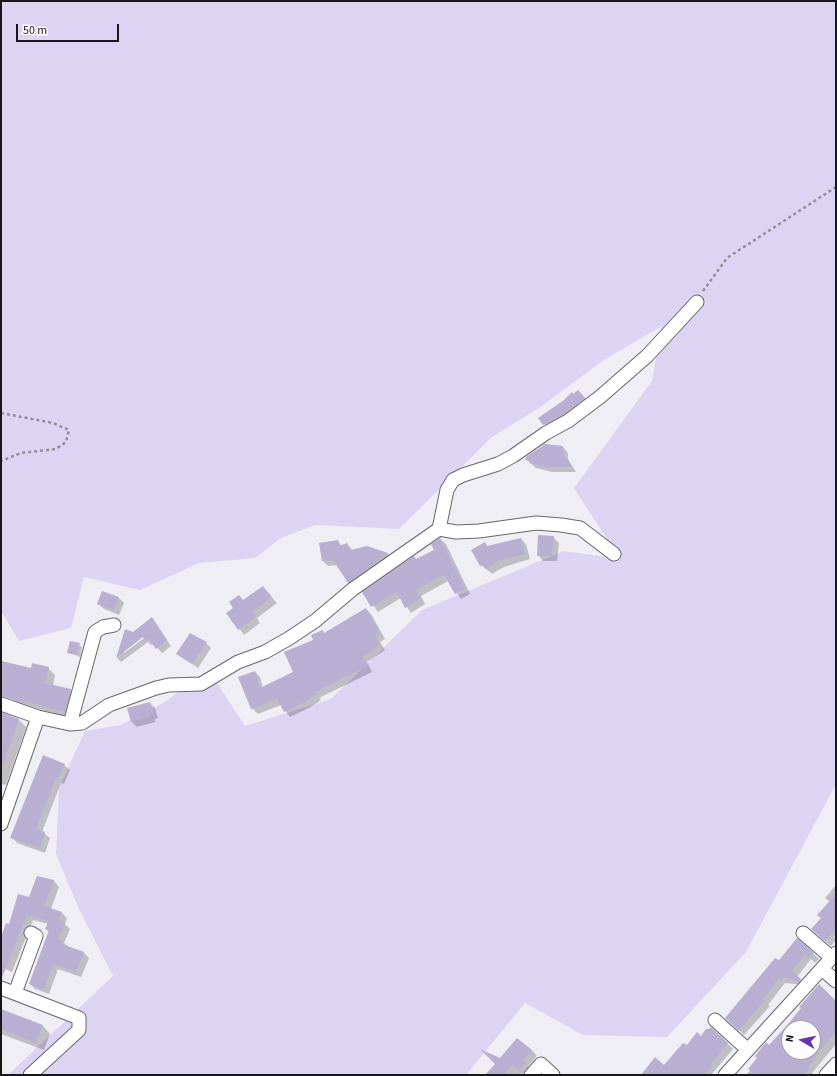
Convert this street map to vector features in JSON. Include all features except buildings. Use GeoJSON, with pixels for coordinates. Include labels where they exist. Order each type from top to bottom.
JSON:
{"type":"FeatureCollection","features":[{"type":"Feature","properties":{"kind":"street"},"geometry":{"type":"LineString","coordinates":[[1,704],[38,717],[70,724],[82,722],[121,700],[156,688],[169,685],[201,684],[238,662],[265,652],[315,621],[352,589],[439,529],[447,490],[453,480],[508,458],[546,433],[568,421],[600,397],[647,356],[697,302]]}},
{"type":"Feature","properties":{"kind":"street"},"geometry":{"type":"LineString","coordinates":[[439,529],[456,532],[536,523],[561,525],[580,528],[614,554]]}},
{"type":"Feature","properties":{"kind":"street"},"geometry":{"type":"LineString","coordinates":[[70,724],[95,632],[103,627],[114,625]]}},
{"type":"Feature","properties":{"kind":"street"},"geometry":{"type":"LineString","coordinates":[[1,824],[38,717]]}},
{"type":"Feature","properties":{"kind":"street"},"geometry":{"type":"LineString","coordinates":[[15,993],[36,936],[31,933]]}},
{"type":"Feature","properties":{"kind":"street"},"geometry":{"type":"LineString","coordinates":[[725,1075],[834,956],[803,933]]}},
{"type":"Feature","properties":{"kind":"street"},"geometry":{"type":"LineString","coordinates":[[822,969],[836,981]]}},
{"type":"Feature","properties":{"kind":"street"},"geometry":{"type":"LineString","coordinates":[[1,988],[78,1018],[79,1030],[30,1075]]}},
{"type":"Feature","properties":{"kind":"street"},"geometry":{"type":"LineString","coordinates":[[715,1020],[748,1050]]}},
{"type":"Feature","properties":{"kind":"street"},"geometry":{"type":"LineString","coordinates":[[531,1075],[541,1064],[553,1075]]}},
{"type":"Feature","properties":{"kind":"street"},"geometry":{"type":"LineString","coordinates":[[826,1075],[836,1064]]}},
{"type":"Feature","properties":{"kind":"path"},"geometry":{"type":"LineString","coordinates":[[697,302],[727,258],[836,187]]}},
{"type":"Feature","properties":{"kind":"path"},"geometry":{"type":"LineString","coordinates":[[1,413],[53,423],[69,430],[66,442],[56,449],[21,453],[1,461]]}},
{"type":"Feature","properties":{"kind":"shaded area"},"geometry":{"type":"Polygon","coordinates":[[[1,1],[836,1],[836,784],[746,952],[667,1037],[583,1035],[525,1003],[466,1075],[8,1075],[113,976],[79,909],[56,854],[59,788],[85,731],[121,725],[163,703],[179,692],[217,683],[245,726],[331,699],[422,610],[564,551],[620,559],[574,488],[652,381],[662,326],[604,360],[539,408],[492,437],[399,529],[315,525],[281,538],[255,558],[199,563],[140,590],[84,577],[71,628],[19,641],[1,611],[1,1]]]}}]}
